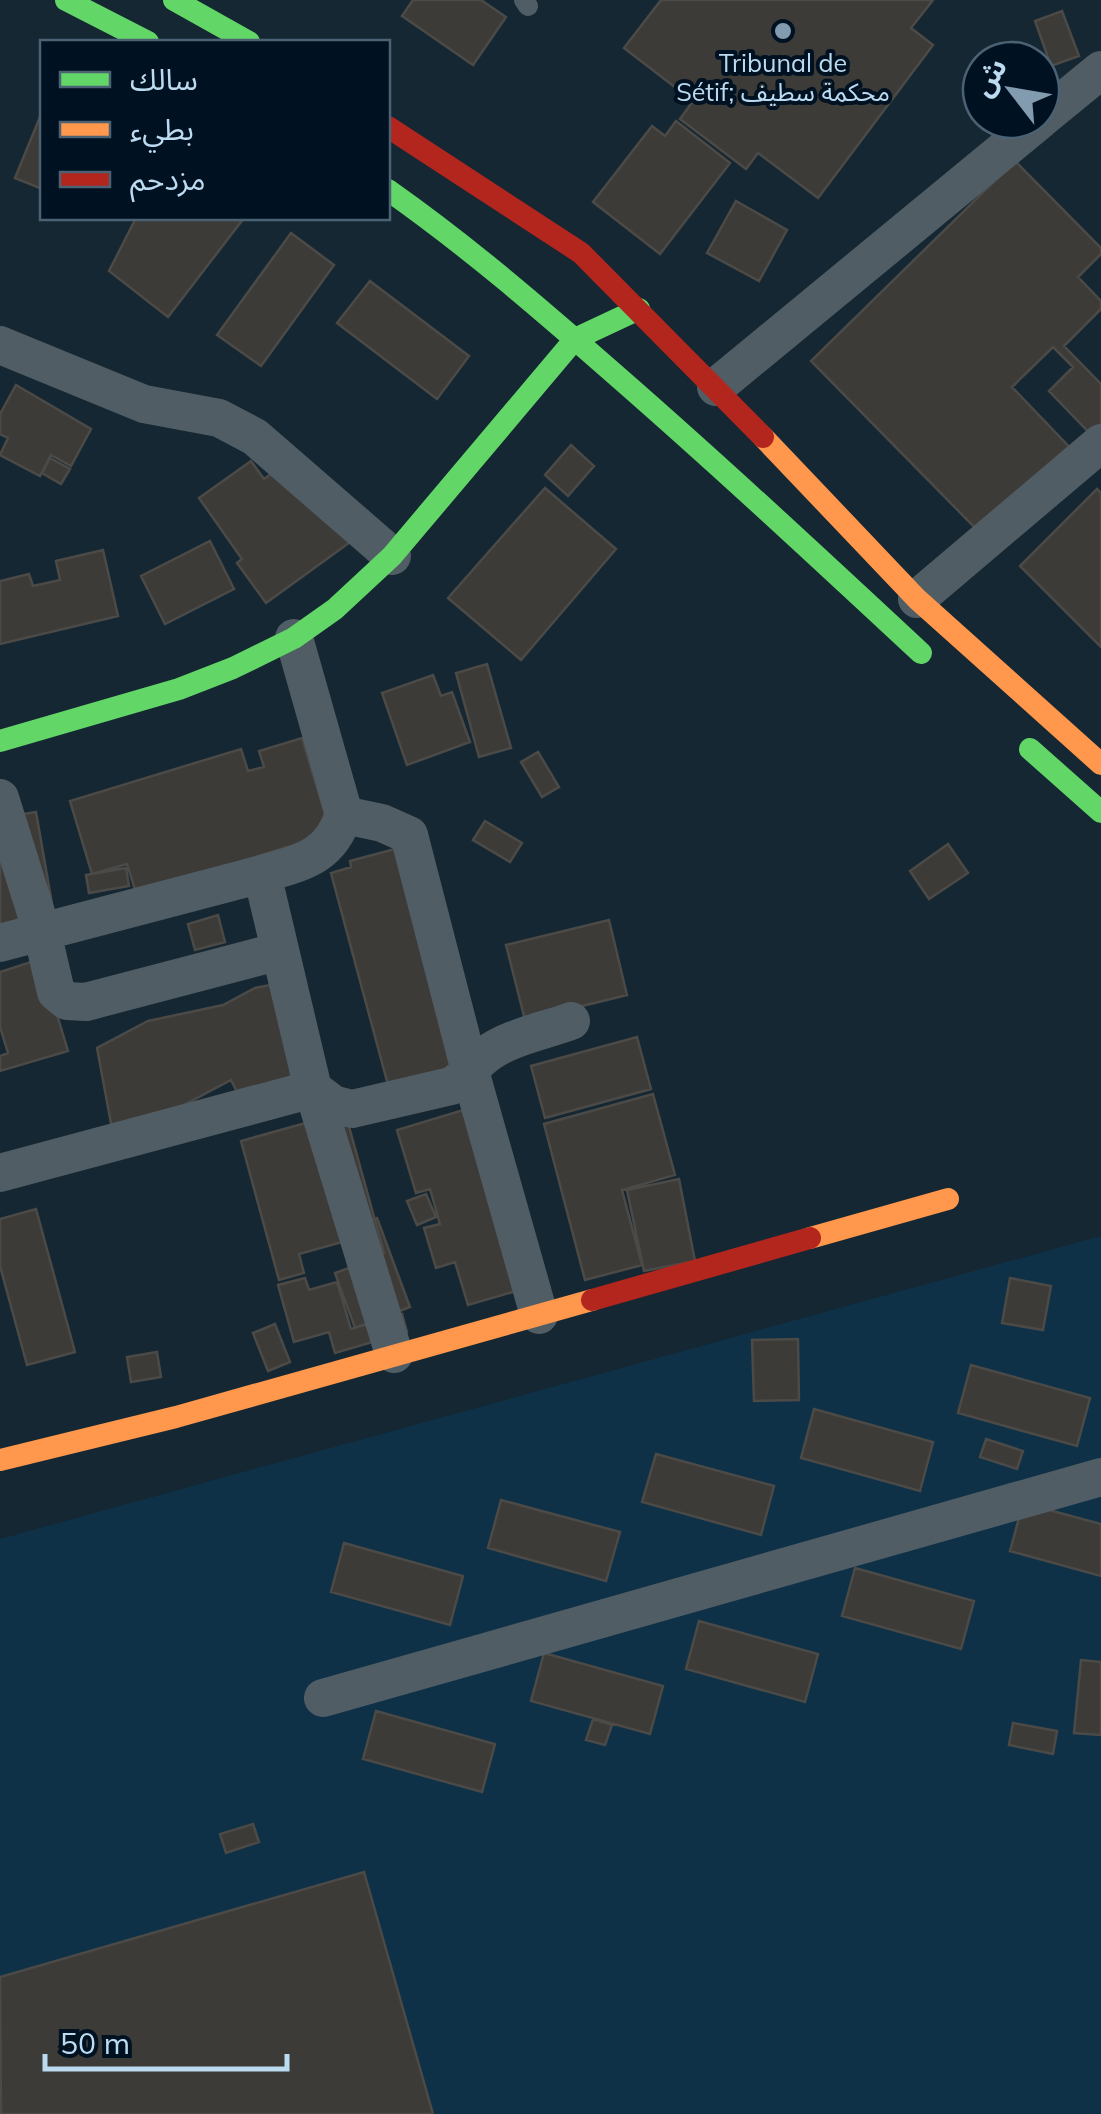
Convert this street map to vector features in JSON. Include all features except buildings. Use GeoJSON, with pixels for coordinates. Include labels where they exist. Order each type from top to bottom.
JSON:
{"type":"FeatureCollection","features":[{"type":"Feature","properties":{"kind":"main road"},"geometry":{"type":"LineString","coordinates":[[66,0],[144,40]]}},
{"type":"Feature","properties":{"kind":"main road"},"geometry":{"type":"LineString","coordinates":[[174,0],[245,40]]}},
{"type":"Feature","properties":{"kind":"main road"},"geometry":{"type":"LineString","coordinates":[[390,128],[581,254],[716,387],[917,599],[1101,764]]}},
{"type":"Feature","properties":{"kind":"main road"},"geometry":{"type":"LineString","coordinates":[[390,191],[445,228],[721,466],[939,669]]}},
{"type":"Feature","properties":{"kind":"main road"},"geometry":{"type":"LineString","coordinates":[[0,741],[180,689],[294,638],[336,610],[392,556],[575,339],[639,309]]}},
{"type":"Feature","properties":{"kind":"main road"},"geometry":{"type":"LineString","coordinates":[[1013,734],[1101,812]]}},
{"type":"Feature","properties":{"kind":"main road"},"geometry":{"type":"LineString","coordinates":[[0,1460],[176,1417],[948,1199]]}},
{"type":"Feature","properties":{"kind":"street"},"geometry":{"type":"LineString","coordinates":[[1061,103],[1101,70]]}},
{"type":"Feature","properties":{"kind":"street"},"geometry":{"type":"LineString","coordinates":[[716,387],[1016,140]]}},
{"type":"Feature","properties":{"kind":"street"},"geometry":{"type":"LineString","coordinates":[[0,345],[144,404],[219,418],[243,430],[392,556]]}},
{"type":"Feature","properties":{"kind":"street"},"geometry":{"type":"LineString","coordinates":[[917,599],[1101,443]]}},
{"type":"Feature","properties":{"kind":"street"},"geometry":{"type":"LineString","coordinates":[[0,942],[262,874],[296,864],[329,846],[344,815],[294,638]]}},
{"type":"Feature","properties":{"kind":"street"},"geometry":{"type":"LineString","coordinates":[[0,798],[42,932],[56,992],[67,1001],[86,1002],[280,951]]}},
{"type":"Feature","properties":{"kind":"street"},"geometry":{"type":"LineString","coordinates":[[344,815],[382,823],[408,835],[539,1315]]}},
{"type":"Feature","properties":{"kind":"street"},"geometry":{"type":"LineString","coordinates":[[262,874],[312,1089],[394,1354]]}},
{"type":"Feature","properties":{"kind":"street"},"geometry":{"type":"LineString","coordinates":[[312,1089],[333,1104],[352,1109],[451,1086],[501,1046],[571,1022]]}},
{"type":"Feature","properties":{"kind":"street"},"geometry":{"type":"LineString","coordinates":[[0,1173],[312,1089]]}},
{"type":"Feature","properties":{"kind":"street"},"geometry":{"type":"LineString","coordinates":[[323,1698],[1101,1477]]}},
{"type":"Feature","properties":{"kind":"shaded area"},"geometry":{"type":"Polygon","coordinates":[[[1101,1236],[1101,2114],[0,2114],[0,1539],[1101,1236]]]}},
{"type":"Feature","properties":{"kind":"traffic: fast"},"geometry":{"type":"LineString","coordinates":[[66,0],[144,40]]}},
{"type":"Feature","properties":{"kind":"traffic: fast"},"geometry":{"type":"LineString","coordinates":[[174,0],[245,40]]}},
{"type":"Feature","properties":{"kind":"traffic: fast"},"geometry":{"type":"LineString","coordinates":[[390,191],[477,257],[590,352],[921,653]]}},
{"type":"Feature","properties":{"kind":"traffic: fast"},"geometry":{"type":"LineString","coordinates":[[0,741],[179,689],[294,638],[335,609],[392,556],[575,339],[639,309]]}},
{"type":"Feature","properties":{"kind":"traffic: fast"},"geometry":{"type":"LineString","coordinates":[[1030,749],[1101,812]]}},
{"type":"Feature","properties":{"kind":"traffic: slow"},"geometry":{"type":"LineString","coordinates":[[763,437],[917,599],[1101,764]]}},
{"type":"Feature","properties":{"kind":"traffic: slow"},"geometry":{"type":"LineString","coordinates":[[810,1238],[948,1199]]}},
{"type":"Feature","properties":{"kind":"traffic: slow"},"geometry":{"type":"LineString","coordinates":[[0,1460],[176,1417],[592,1300]]}},
{"type":"Feature","properties":{"kind":"traffic: jam"},"geometry":{"type":"LineString","coordinates":[[390,128],[581,253],[763,437]]}},
{"type":"Feature","properties":{"kind":"traffic: jam"},"geometry":{"type":"LineString","coordinates":[[592,1300],[810,1238]]}},
{"type":"Feature","properties":{"kind":"place","name":"Tribunal de Sétif; محكمة سطيف"},"geometry":{"type":"Point","coordinates":[783,31]}}]}
